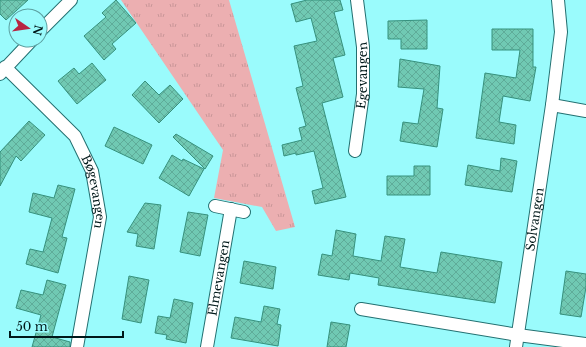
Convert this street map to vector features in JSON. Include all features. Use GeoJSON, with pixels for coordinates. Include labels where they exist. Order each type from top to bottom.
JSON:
{"type":"FeatureCollection","features":[{"type":"Feature","properties":{"kind":"street","name":"Egevangen"},"geometry":{"type":"LineString","coordinates":[[355,151],[363,94],[363,47],[358,0]]}},
{"type":"Feature","properties":{"kind":"street","name":"Solvangen"},"geometry":{"type":"LineString","coordinates":[[516,347],[552,105],[561,32],[558,0]]}},
{"type":"Feature","properties":{"kind":"street"},"geometry":{"type":"LineString","coordinates":[[48,22],[67,1]]}},
{"type":"Feature","properties":{"kind":"street"},"geometry":{"type":"LineString","coordinates":[[3,71],[25,48]]}},
{"type":"Feature","properties":{"kind":"street","name":"Bøgevangen"},"geometry":{"type":"LineString","coordinates":[[3,71],[75,136],[92,171],[100,217],[77,347]]}},
{"type":"Feature","properties":{"kind":"street"},"geometry":{"type":"LineString","coordinates":[[552,105],[586,111]]}},
{"type":"Feature","properties":{"kind":"street"},"geometry":{"type":"LineString","coordinates":[[215,206],[244,212]]}},
{"type":"Feature","properties":{"kind":"street","name":"Elmevangen"},"geometry":{"type":"LineString","coordinates":[[207,347],[231,209]]}},
{"type":"Feature","properties":{"kind":"street"},"geometry":{"type":"LineString","coordinates":[[361,309],[518,335],[586,344]]}},
{"type":"Feature","properties":{"kind":"green space"},"geometry":{"type":"Polygon","coordinates":[[[121,0],[229,0],[295,227],[276,231],[262,207],[214,198],[223,150],[121,0]]]}},
{"type":"Feature","properties":{"kind":"building"},"geometry":{"type":"Polygon","coordinates":[[[0,0],[28,0],[19,8],[8,8],[8,18],[6,20],[0,14],[0,0]]]}},
{"type":"Feature","properties":{"kind":"building"},"geometry":{"type":"Polygon","coordinates":[[[116,0],[136,23],[112,44],[116,49],[104,60],[84,36],[106,17],[102,13],[116,0]]]}},
{"type":"Feature","properties":{"kind":"building"},"geometry":{"type":"Polygon","coordinates":[[[307,0],[340,0],[343,10],[334,12],[345,55],[333,58],[343,97],[322,103],[346,197],[315,204],[312,191],[323,188],[314,151],[284,156],[282,145],[302,140],[299,128],[306,126],[296,88],[303,86],[294,46],[317,41],[311,18],[296,22],[291,4],[307,0]]]}},
{"type":"Feature","properties":{"kind":"building"},"geometry":{"type":"Polygon","coordinates":[[[427,20],[427,49],[401,49],[401,39],[388,39],[388,21],[427,20]]]}},
{"type":"Feature","properties":{"kind":"building"},"geometry":{"type":"Polygon","coordinates":[[[492,29],[533,29],[533,67],[536,67],[530,101],[503,96],[499,122],[516,125],[514,144],[476,138],[485,73],[516,78],[520,50],[492,50],[492,29]]]}},
{"type":"Feature","properties":{"kind":"building"},"geometry":{"type":"Polygon","coordinates":[[[400,59],[440,66],[437,108],[443,109],[437,147],[400,141],[403,122],[418,124],[424,89],[398,87],[400,59]]]}},
{"type":"Feature","properties":{"kind":"building"},"geometry":{"type":"Polygon","coordinates":[[[92,63],[106,80],[77,104],[58,81],[74,68],[79,74],[92,63]]]}},
{"type":"Feature","properties":{"kind":"building"},"geometry":{"type":"Polygon","coordinates":[[[145,81],[159,95],[170,85],[183,99],[159,123],[132,95],[145,81]]]}},
{"type":"Feature","properties":{"kind":"building"},"geometry":{"type":"Polygon","coordinates":[[[29,121],[45,135],[21,161],[16,156],[0,186],[0,152],[29,121]]]}},
{"type":"Feature","properties":{"kind":"building"},"geometry":{"type":"Polygon","coordinates":[[[114,127],[152,145],[143,164],[105,146],[114,127]]]}},
{"type":"Feature","properties":{"kind":"building"},"geometry":{"type":"Polygon","coordinates":[[[176,134],[213,156],[205,169],[173,137],[176,134]]]}},
{"type":"Feature","properties":{"kind":"building"},"geometry":{"type":"Polygon","coordinates":[[[172,155],[182,161],[183,159],[204,169],[189,196],[159,178],[172,155]]]}},
{"type":"Feature","properties":{"kind":"building"},"geometry":{"type":"Polygon","coordinates":[[[501,158],[517,161],[512,192],[465,185],[468,165],[500,171],[501,158]]]}},
{"type":"Feature","properties":{"kind":"building"},"geometry":{"type":"Polygon","coordinates":[[[414,166],[430,166],[430,195],[387,195],[387,176],[414,176],[414,166]]]}},
{"type":"Feature","properties":{"kind":"building"},"geometry":{"type":"Polygon","coordinates":[[[58,185],[75,189],[62,237],[67,238],[58,273],[26,264],[30,249],[43,252],[52,218],[29,212],[33,193],[54,198],[58,185]]]}},
{"type":"Feature","properties":{"kind":"building"},"geometry":{"type":"Polygon","coordinates":[[[145,203],[161,205],[154,249],[136,246],[138,234],[127,232],[145,203]]]}},
{"type":"Feature","properties":{"kind":"building"},"geometry":{"type":"Polygon","coordinates":[[[188,212],[208,215],[200,256],[180,252],[188,212]]]}},
{"type":"Feature","properties":{"kind":"building"},"geometry":{"type":"Polygon","coordinates":[[[336,230],[356,234],[353,256],[381,261],[385,236],[405,239],[400,267],[437,273],[441,252],[502,262],[495,303],[378,285],[379,278],[350,273],[349,280],[318,275],[322,254],[332,256],[336,230]]]}},
{"type":"Feature","properties":{"kind":"building"},"geometry":{"type":"Polygon","coordinates":[[[244,261],[276,267],[273,289],[240,283],[244,261]]]}},
{"type":"Feature","properties":{"kind":"building"},"geometry":{"type":"Polygon","coordinates":[[[566,271],[586,274],[586,287],[581,317],[560,314],[566,271]]]}},
{"type":"Feature","properties":{"kind":"building"},"geometry":{"type":"Polygon","coordinates":[[[129,276],[149,280],[141,323],[122,319],[129,276]]]}},
{"type":"Feature","properties":{"kind":"building"},"geometry":{"type":"Polygon","coordinates":[[[47,280],[66,285],[52,337],[70,342],[70,347],[32,347],[41,315],[16,308],[21,290],[43,295],[47,280]]]}},
{"type":"Feature","properties":{"kind":"building"},"geometry":{"type":"Polygon","coordinates":[[[174,299],[193,303],[186,343],[166,339],[167,335],[155,333],[158,316],[170,318],[174,299]]]}},
{"type":"Feature","properties":{"kind":"building"},"geometry":{"type":"Polygon","coordinates":[[[264,306],[280,309],[277,324],[281,325],[278,346],[231,338],[235,317],[261,322],[264,306]]]}},
{"type":"Feature","properties":{"kind":"building"},"geometry":{"type":"Polygon","coordinates":[[[331,322],[350,325],[346,347],[327,347],[331,322]]]}}]}
